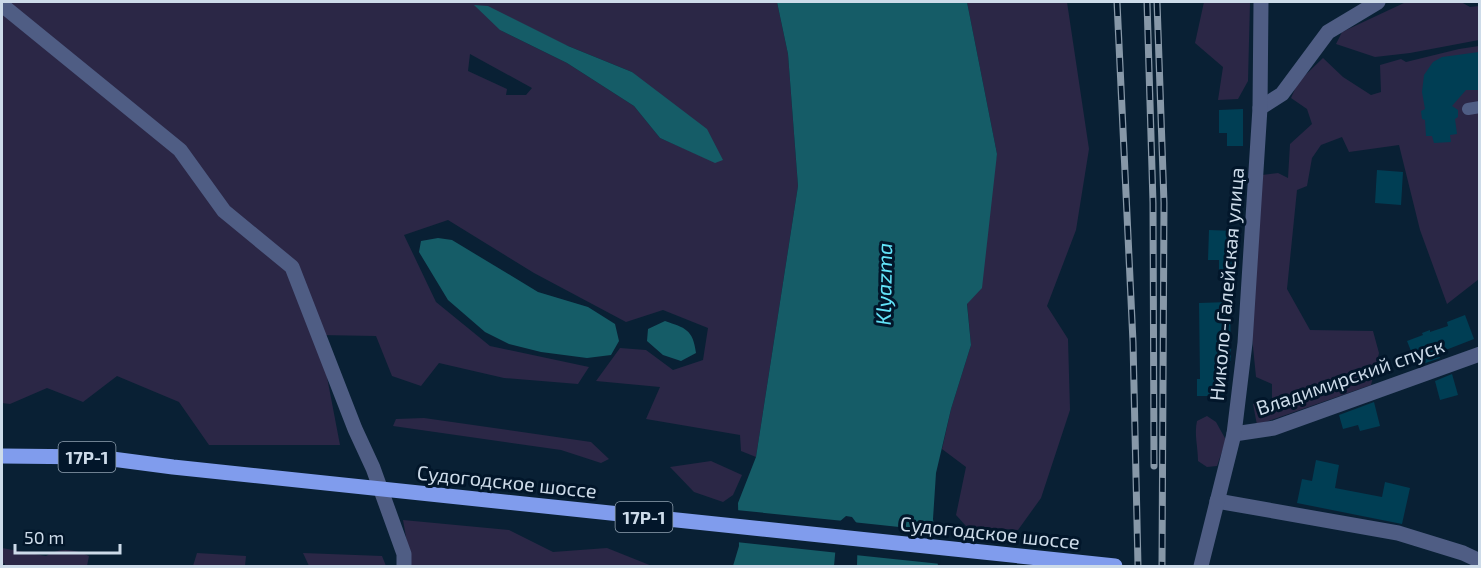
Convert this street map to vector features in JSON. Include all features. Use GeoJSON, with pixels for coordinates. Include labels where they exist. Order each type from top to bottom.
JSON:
{"type":"FeatureCollection","features":[{"type":"Feature","properties":{"kind":"main road","name":"Судогодское шоссе"},"geometry":{"type":"LineString","coordinates":[[2,456],[97,457],[172,467],[1116,567]]}},
{"type":"Feature","properties":{"kind":"street","name":"Николо-Галейская улица"},"geometry":{"type":"LineString","coordinates":[[1201,567],[1234,434],[1245,343],[1260,108],[1261,2]]}},
{"type":"Feature","properties":{"kind":"street"},"geometry":{"type":"LineString","coordinates":[[1260,108],[1282,94],[1328,32],[1378,2]]}},
{"type":"Feature","properties":{"kind":"street"},"geometry":{"type":"LineString","coordinates":[[2,5],[180,150],[224,212],[292,267],[355,429],[373,468],[404,554],[404,567]]}},
{"type":"Feature","properties":{"kind":"street","name":"Владимирский спуск"},"geometry":{"type":"LineString","coordinates":[[1234,434],[1274,428],[1479,354]]}},
{"type":"Feature","properties":{"kind":"street"},"geometry":{"type":"LineString","coordinates":[[1217,501],[1398,533],[1463,553],[1479,561]]}},
{"type":"Feature","properties":{"kind":"shaded area"},"geometry":{"type":"Polygon","coordinates":[[[2,2],[777,2],[788,54],[798,186],[756,457],[741,451],[740,435],[646,419],[660,387],[596,381],[620,348],[646,350],[673,370],[703,360],[708,328],[663,310],[626,322],[534,273],[448,220],[404,235],[436,302],[490,346],[589,367],[578,384],[504,378],[439,363],[421,386],[392,376],[376,336],[319,335],[340,445],[209,445],[179,402],[117,376],[83,402],[47,388],[10,404],[2,403],[2,2]],[[500,30],[567,63],[634,106],[660,138],[715,162],[632,72],[568,46],[500,30]],[[470,54],[468,71],[507,89],[506,95],[526,95],[532,88],[470,54]]]}},
{"type":"Feature","properties":{"kind":"shaded area"},"geometry":{"type":"Polygon","coordinates":[[[967,2],[1067,2],[1089,149],[1076,230],[1047,306],[1068,339],[1070,410],[1041,498],[1018,530],[966,526],[956,515],[966,467],[942,449],[951,409],[971,345],[967,303],[997,154],[967,2]]]}},
{"type":"Feature","properties":{"kind":"shaded area"},"geometry":{"type":"Polygon","coordinates":[[[1204,2],[1250,2],[1248,81],[1238,99],[1218,100],[1223,67],[1195,43],[1204,2]]]}},
{"type":"Feature","properties":{"kind":"shaded area"},"geometry":{"type":"Polygon","coordinates":[[[1406,2],[1461,2],[1470,7],[1479,6],[1479,40],[1375,57],[1336,44],[1342,32],[1406,2]]]}},
{"type":"Feature","properties":{"kind":"shaded area"},"geometry":{"type":"Polygon","coordinates":[[[1479,46],[1479,279],[1447,304],[1420,230],[1399,145],[1349,152],[1342,137],[1321,145],[1312,158],[1307,186],[1297,190],[1287,289],[1310,330],[1373,331],[1379,353],[1371,385],[1257,425],[1253,404],[1272,400],[1272,384],[1256,377],[1252,337],[1262,175],[1278,173],[1288,178],[1290,144],[1312,124],[1307,109],[1291,98],[1298,82],[1323,58],[1343,77],[1371,95],[1381,92],[1380,65],[1401,59],[1406,62],[1479,46]]]}},
{"type":"Feature","properties":{"kind":"shaded area"},"geometry":{"type":"Polygon","coordinates":[[[1207,416],[1216,422],[1226,440],[1217,466],[1207,467],[1198,461],[1196,431],[1197,421],[1207,416]]]}},
{"type":"Feature","properties":{"kind":"shaded area"},"geometry":{"type":"Polygon","coordinates":[[[424,418],[591,442],[609,459],[601,463],[561,450],[393,426],[396,419],[424,418]]]}},
{"type":"Feature","properties":{"kind":"shaded area"},"geometry":{"type":"Polygon","coordinates":[[[711,461],[742,475],[733,495],[723,502],[694,492],[670,467],[711,461]]]}},
{"type":"Feature","properties":{"kind":"shaded area"},"geometry":{"type":"Polygon","coordinates":[[[403,520],[509,530],[553,552],[607,548],[652,566],[411,566],[403,520]]]}},
{"type":"Feature","properties":{"kind":"shaded area"},"geometry":{"type":"Polygon","coordinates":[[[2,548],[46,556],[67,550],[89,556],[87,566],[5,566],[5,563],[2,565],[2,548]]]}},
{"type":"Feature","properties":{"kind":"shaded area"},"geometry":{"type":"Polygon","coordinates":[[[197,553],[246,556],[245,566],[193,566],[197,553]]]}},
{"type":"Feature","properties":{"kind":"shaded area"},"geometry":{"type":"Polygon","coordinates":[[[303,553],[382,556],[386,566],[309,566],[303,553]]]}},
{"type":"Feature","properties":{"kind":"water","name":"Klyazma"},"geometry":{"type":"Polygon","coordinates":[[[777,2],[967,2],[997,154],[982,288],[967,304],[971,345],[951,409],[936,473],[933,519],[938,566],[857,566],[858,525],[852,517],[846,516],[838,523],[834,566],[733,566],[739,546],[738,503],[756,457],[798,186],[788,54],[777,2]]]}},
{"type":"Feature","properties":{"kind":"water"},"geometry":{"type":"Polygon","coordinates":[[[474,5],[488,6],[568,46],[632,72],[707,129],[723,160],[715,163],[660,138],[634,106],[567,63],[500,30],[474,5]]]}},
{"type":"Feature","properties":{"kind":"water"},"geometry":{"type":"Polygon","coordinates":[[[438,238],[452,240],[538,292],[588,307],[615,324],[619,341],[611,355],[587,358],[541,352],[509,344],[485,332],[448,300],[419,252],[421,241],[438,238]]]}},
{"type":"Feature","properties":{"kind":"water"},"geometry":{"type":"Polygon","coordinates":[[[665,321],[690,334],[696,353],[681,361],[663,355],[647,341],[648,329],[665,321]]]}},
{"type":"Feature","properties":{"kind":"pier"},"geometry":{"type":"Polygon","coordinates":[[[736,510],[844,521],[841,524],[839,553],[736,542],[736,510]]]}},
{"type":"Feature","properties":{"kind":"pier"},"geometry":{"type":"Polygon","coordinates":[[[852,522],[937,531],[941,564],[855,555],[855,526],[852,522]]]}},
{"type":"Feature","properties":{"kind":"building"},"geometry":{"type":"Polygon","coordinates":[[[1479,52],[1479,90],[1466,90],[1452,106],[1458,110],[1458,117],[1455,119],[1457,134],[1450,135],[1451,142],[1434,143],[1432,136],[1426,136],[1425,120],[1422,119],[1421,111],[1425,109],[1422,92],[1424,75],[1433,62],[1442,57],[1479,52]]]}},
{"type":"Feature","properties":{"kind":"building"},"geometry":{"type":"Polygon","coordinates":[[[1243,109],[1243,146],[1227,146],[1227,133],[1219,133],[1219,110],[1243,109]]]}},
{"type":"Feature","properties":{"kind":"building"},"geometry":{"type":"Polygon","coordinates":[[[1377,170],[1403,172],[1401,205],[1375,203],[1377,170]]]}},
{"type":"Feature","properties":{"kind":"building"},"geometry":{"type":"Polygon","coordinates":[[[1209,230],[1236,231],[1235,271],[1219,271],[1219,260],[1208,260],[1209,230]]]}},
{"type":"Feature","properties":{"kind":"building"},"geometry":{"type":"Polygon","coordinates":[[[1230,302],[1231,361],[1224,361],[1224,396],[1197,396],[1197,379],[1200,379],[1199,303],[1230,302]]]}},
{"type":"Feature","properties":{"kind":"building"},"geometry":{"type":"Polygon","coordinates":[[[1465,315],[1474,339],[1438,353],[1440,358],[1417,366],[1407,341],[1430,330],[1430,332],[1448,326],[1447,322],[1465,315]]]}},
{"type":"Feature","properties":{"kind":"building"},"geometry":{"type":"Polygon","coordinates":[[[1452,374],[1458,395],[1440,400],[1435,381],[1452,374]]]}},
{"type":"Feature","properties":{"kind":"building"},"geometry":{"type":"Polygon","coordinates":[[[1374,402],[1380,426],[1360,431],[1358,425],[1343,429],[1339,415],[1374,402]]]}},
{"type":"Feature","properties":{"kind":"building"},"geometry":{"type":"Polygon","coordinates":[[[1316,460],[1339,465],[1335,488],[1382,497],[1385,482],[1410,488],[1402,524],[1297,503],[1302,479],[1312,481],[1316,460]]]}},
{"type":"Feature","properties":{"kind":"railway"},"geometry":{"type":"LineString","coordinates":[[1117,2],[1133,342],[1138,566]]}},
{"type":"Feature","properties":{"kind":"railway"},"geometry":{"type":"LineString","coordinates":[[1147,2],[1153,203],[1154,466]]}},
{"type":"Feature","properties":{"kind":"railway"},"geometry":{"type":"LineString","coordinates":[[1157,2],[1164,203],[1162,566]]}}]}
